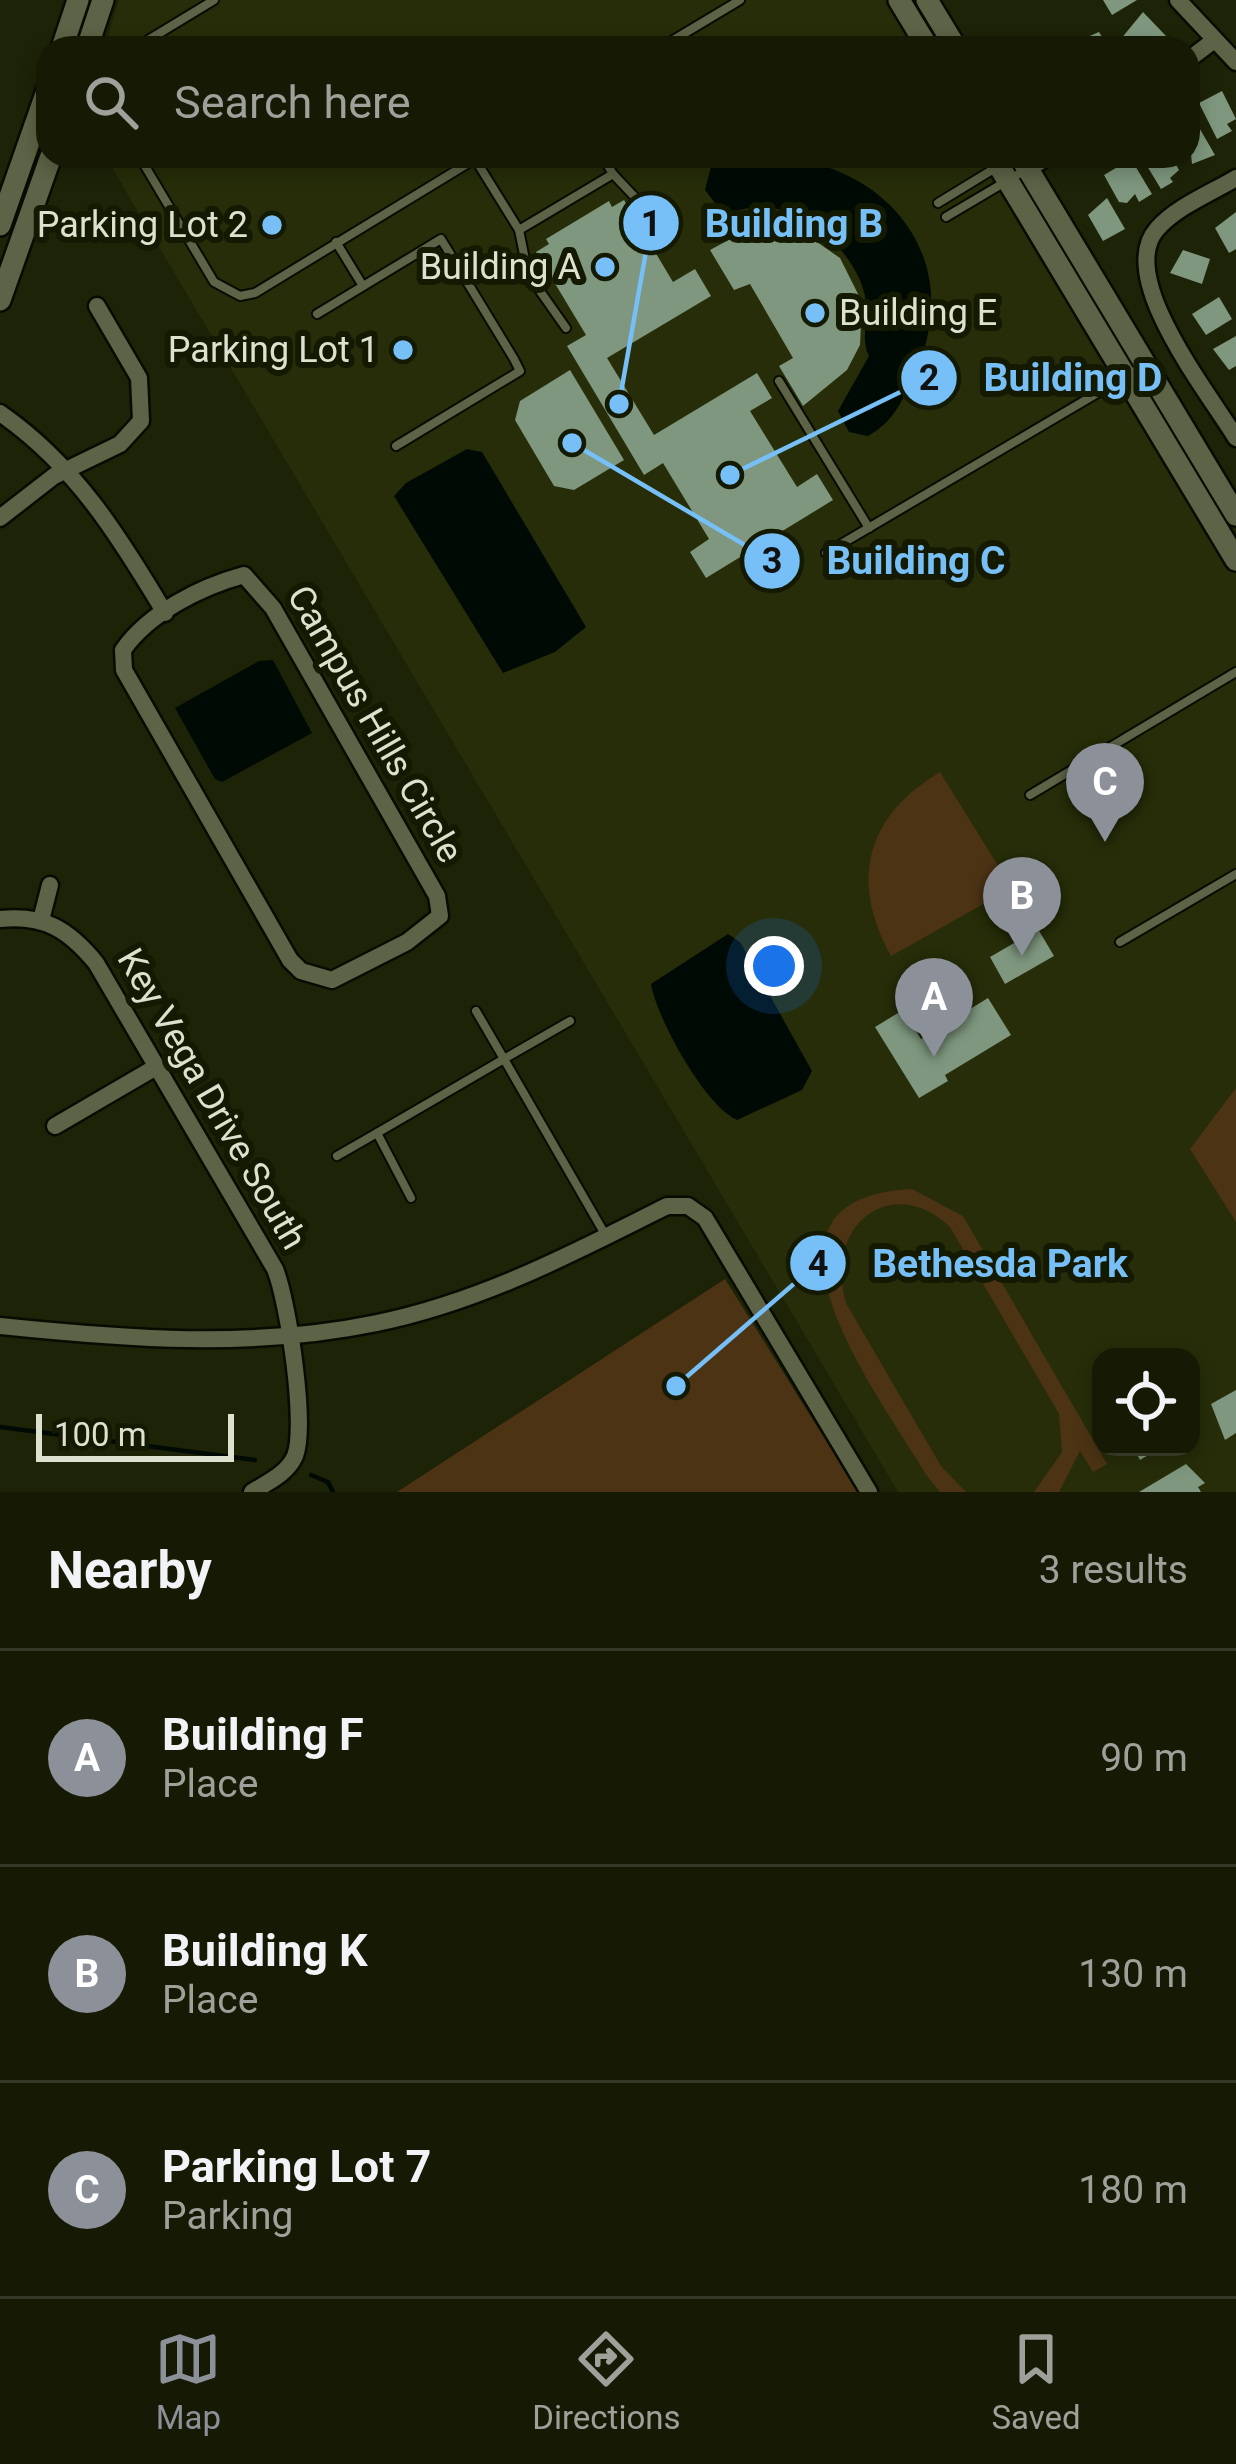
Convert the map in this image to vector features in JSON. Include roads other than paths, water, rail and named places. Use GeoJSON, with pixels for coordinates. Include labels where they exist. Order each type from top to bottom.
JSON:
{"type":"FeatureCollection","features":[{"type":"Feature","properties":{"kind":"street"},"geometry":{"type":"LineString","coordinates":[[68,36],[78,0]]}},
{"type":"Feature","properties":{"kind":"street"},"geometry":{"type":"LineString","coordinates":[[91,36],[103,0]]}},
{"type":"Feature","properties":{"kind":"street"},"geometry":{"type":"LineString","coordinates":[[899,0],[921,36]]}},
{"type":"Feature","properties":{"kind":"street"},"geometry":{"type":"LineString","coordinates":[[927,0],[949,36]]}},
{"type":"Feature","properties":{"kind":"street"},"geometry":{"type":"LineString","coordinates":[[1178,0],[1236,62]]}},
{"type":"Feature","properties":{"kind":"street"},"geometry":{"type":"LineString","coordinates":[[1200,51],[1213,41]]}},
{"type":"Feature","properties":{"kind":"street"},"geometry":{"type":"LineString","coordinates":[[0,225],[36,122]]}},
{"type":"Feature","properties":{"kind":"street"},"geometry":{"type":"LineString","coordinates":[[0,300],[46,168]]}},
{"type":"Feature","properties":{"kind":"street"},"geometry":{"type":"LineString","coordinates":[[1012,168],[1125,377],[1236,560]]}},
{"type":"Feature","properties":{"kind":"street"},"geometry":{"type":"LineString","coordinates":[[1013,168],[1146,365],[1236,515]]}},
{"type":"Feature","properties":{"kind":"street"},"geometry":{"type":"LineString","coordinates":[[1236,178],[1154,232],[1144,263],[1152,299],[1236,438]]}},
{"type":"Feature","properties":{"kind":"street"},"geometry":{"type":"LineString","coordinates":[[0,518],[68,470],[134,434],[143,407],[139,377],[97,306]]}},
{"type":"Feature","properties":{"kind":"street"},"geometry":{"type":"LineString","coordinates":[[0,413],[68,470],[99,506],[165,613]]}},
{"type":"Feature","properties":{"kind":"street","name":"Campus Hills Circle"},"geometry":{"type":"LineString","coordinates":[[244,575],[259,590],[430,876],[440,916],[350,975],[316,978],[290,959],[129,686],[123,650],[165,613],[206,588],[244,575]]}},
{"type":"Feature","properties":{"kind":"street"},"geometry":{"type":"LineString","coordinates":[[0,919],[41,920],[50,885]]}},
{"type":"Feature","properties":{"kind":"street","name":"Key Vega Drive South"},"geometry":{"type":"LineString","coordinates":[[41,920],[62,928],[96,963],[275,1269],[290,1335],[296,1454],[278,1476],[252,1492]]}},
{"type":"Feature","properties":{"kind":"street"},"geometry":{"type":"LineString","coordinates":[[55,1126],[156,1067]]}},
{"type":"Feature","properties":{"kind":"street"},"geometry":{"type":"LineString","coordinates":[[0,1326],[155,1340],[290,1335],[430,1310],[538,1270],[667,1206],[697,1210],[868,1492]]}},
{"type":"Feature","properties":{"kind":"lane"},"geometry":{"type":"LineString","coordinates":[[155,36],[214,0]]}},
{"type":"Feature","properties":{"kind":"lane"},"geometry":{"type":"LineString","coordinates":[[680,36],[740,0]]}},
{"type":"Feature","properties":{"kind":"lane"},"geometry":{"type":"LineString","coordinates":[[147,168],[225,292],[255,292],[459,168]]}},
{"type":"Feature","properties":{"kind":"lane"},"geometry":{"type":"LineString","coordinates":[[483,168],[519,230],[528,274],[566,328]]}},
{"type":"Feature","properties":{"kind":"lane"},"geometry":{"type":"LineString","coordinates":[[609,168],[647,210]]}},
{"type":"Feature","properties":{"kind":"lane"},"geometry":{"type":"LineString","coordinates":[[938,202],[1002,168]]}},
{"type":"Feature","properties":{"kind":"lane"},"geometry":{"type":"LineString","coordinates":[[946,218],[1005,168]]}},
{"type":"Feature","properties":{"kind":"lane"},"geometry":{"type":"LineString","coordinates":[[519,230],[613,174]]}},
{"type":"Feature","properties":{"kind":"lane"},"geometry":{"type":"LineString","coordinates":[[316,314],[441,239],[520,370],[396,446]]}},
{"type":"Feature","properties":{"kind":"lane"},"geometry":{"type":"LineString","coordinates":[[336,242],[363,286]]}},
{"type":"Feature","properties":{"kind":"lane"},"geometry":{"type":"LineString","coordinates":[[826,554],[1146,365]]}},
{"type":"Feature","properties":{"kind":"lane"},"geometry":{"type":"LineString","coordinates":[[779,381],[869,528]]}},
{"type":"Feature","properties":{"kind":"lane"},"geometry":{"type":"LineString","coordinates":[[1030,795],[1236,671]]}},
{"type":"Feature","properties":{"kind":"lane"},"geometry":{"type":"LineString","coordinates":[[1120,943],[1236,874]]}},
{"type":"Feature","properties":{"kind":"lane"},"geometry":{"type":"LineString","coordinates":[[476,1011],[607,1237]]}},
{"type":"Feature","properties":{"kind":"lane"},"geometry":{"type":"LineString","coordinates":[[337,1156],[570,1021]]}},
{"type":"Feature","properties":{"kind":"lane"},"geometry":{"type":"LineString","coordinates":[[376,1133],[411,1198]]}},
{"type":"Feature","properties":{"kind":"waterway"},"geometry":{"type":"LineString","coordinates":[[0,1427],[255,1460]]}},
{"type":"Feature","properties":{"kind":"waterway"},"geometry":{"type":"LineString","coordinates":[[311,1475],[328,1482],[333,1492]]}},
{"type":"Feature","properties":{"kind":"place","name":"Parking Lot 2"},"geometry":{"type":"Point","coordinates":[272,225]}},
{"type":"Feature","properties":{"kind":"place","name":"Building A"},"geometry":{"type":"Point","coordinates":[605,267]}},
{"type":"Feature","properties":{"kind":"place","name":"Building E"},"geometry":{"type":"Point","coordinates":[815,313]}},
{"type":"Feature","properties":{"kind":"place","name":"Parking Lot 1"},"geometry":{"type":"Point","coordinates":[403,350]}},
{"type":"Feature","properties":{"kind":"place","name":"Building B"},"geometry":{"type":"Point","coordinates":[619,404]}},
{"type":"Feature","properties":{"kind":"place","name":"Building C"},"geometry":{"type":"Point","coordinates":[572,443]}},
{"type":"Feature","properties":{"kind":"place","name":"Building D"},"geometry":{"type":"Point","coordinates":[730,475]}},
{"type":"Feature","properties":{"kind":"place","name":"Parking Lot 7"},"geometry":{"type":"Point","coordinates":[1105,842]}},
{"type":"Feature","properties":{"kind":"place","name":"Building K"},"geometry":{"type":"Point","coordinates":[1022,956]}},
{"type":"Feature","properties":{"kind":"place","name":"Building F"},"geometry":{"type":"Point","coordinates":[934,1057]}},
{"type":"Feature","properties":{"kind":"place","name":"Bethesda Park"},"geometry":{"type":"Point","coordinates":[676,1386]}}]}
